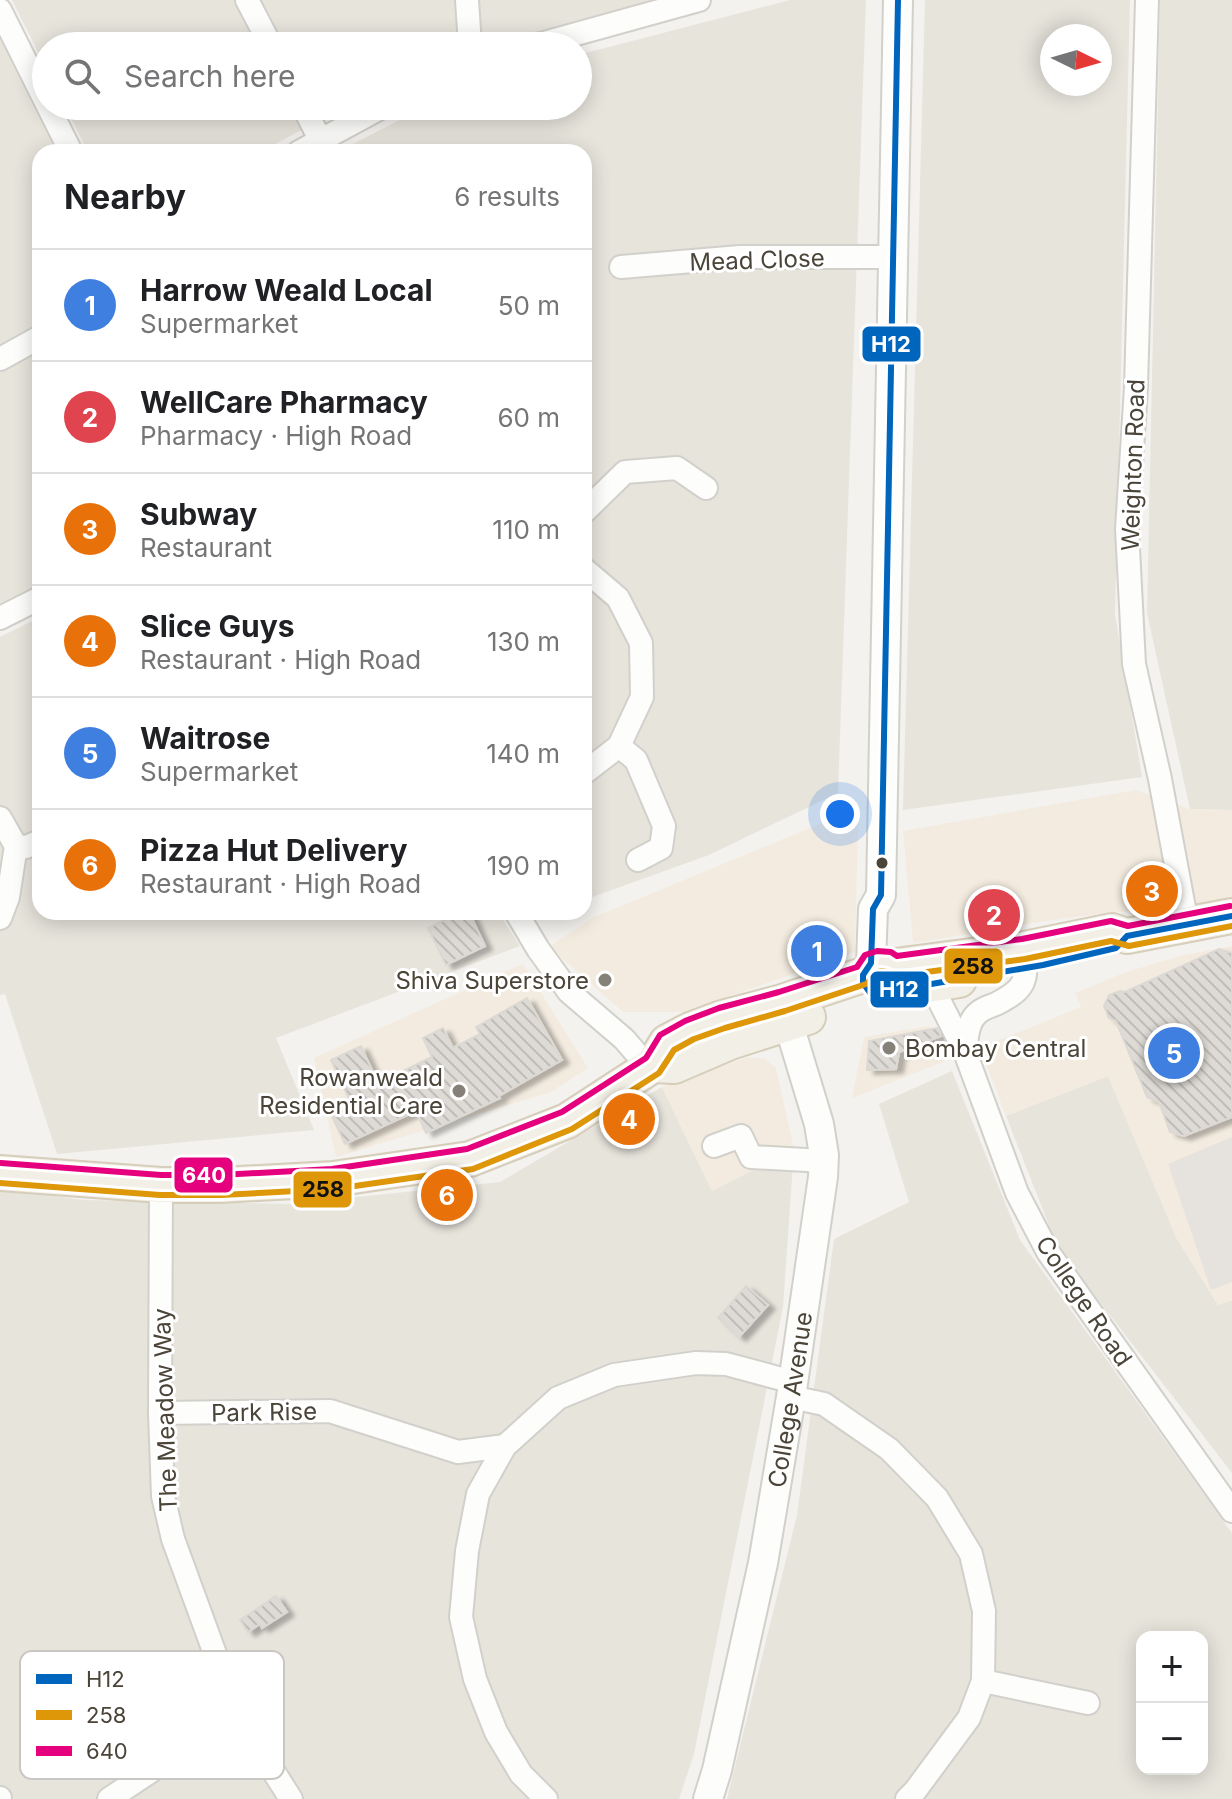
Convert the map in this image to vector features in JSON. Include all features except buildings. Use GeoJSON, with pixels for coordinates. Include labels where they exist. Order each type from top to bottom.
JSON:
{"type":"FeatureCollection","features":[{"type":"Feature","properties":{"kind":"main road"},"geometry":{"type":"LineString","coordinates":[[0,1173],[161,1185],[220,1185],[333,1179],[470,1159],[567,1121],[651,1066],[667,1042],[722,1018],[785,1012],[881,975],[1116,948],[1127,936],[1232,916]]}},
{"type":"Feature","properties":{"kind":"main road"},"geometry":{"type":"LineString","coordinates":[[881,975],[931,984],[1025,958]]}},
{"type":"Feature","properties":{"kind":"street"},"geometry":{"type":"LineString","coordinates":[[247,0],[264,32]]}},
{"type":"Feature","properties":{"kind":"street"},"geometry":{"type":"LineString","coordinates":[[467,0],[469,32]]}},
{"type":"Feature","properties":{"kind":"street"},"geometry":{"type":"LineString","coordinates":[[577,32],[662,5],[699,0]]}},
{"type":"Feature","properties":{"kind":"street"},"geometry":{"type":"LineString","coordinates":[[881,975],[873,909],[881,895],[898,0]]}},
{"type":"Feature","properties":{"kind":"street","name":"Weighton Road"},"geometry":{"type":"LineString","coordinates":[[1147,0],[1136,387],[1127,529],[1134,664],[1160,779],[1187,924]]}},
{"type":"Feature","properties":{"kind":"street"},"geometry":{"type":"LineString","coordinates":[[0,10],[32,74]]}},
{"type":"Feature","properties":{"kind":"street"},"geometry":{"type":"LineString","coordinates":[[55,120],[67,144]]}},
{"type":"Feature","properties":{"kind":"street"},"geometry":{"type":"LineString","coordinates":[[310,120],[323,144]]}},
{"type":"Feature","properties":{"kind":"street"},"geometry":{"type":"LineString","coordinates":[[327,144],[363,120]]}},
{"type":"Feature","properties":{"kind":"street","name":"Mead Close"},"geometry":{"type":"LineString","coordinates":[[621,267],[740,257],[893,257]]}},
{"type":"Feature","properties":{"kind":"street"},"geometry":{"type":"LineString","coordinates":[[0,359],[32,341]]}},
{"type":"Feature","properties":{"kind":"street"},"geometry":{"type":"LineString","coordinates":[[592,504],[625,472],[677,468],[706,488]]}},
{"type":"Feature","properties":{"kind":"street"},"geometry":{"type":"LineString","coordinates":[[592,576],[618,598],[641,643],[642,697],[619,746],[592,767]]}},
{"type":"Feature","properties":{"kind":"street"},"geometry":{"type":"LineString","coordinates":[[0,618],[32,602]]}},
{"type":"Feature","properties":{"kind":"street"},"geometry":{"type":"LineString","coordinates":[[619,746],[636,760],[664,826],[661,848],[638,860]]}},
{"type":"Feature","properties":{"kind":"street"},"geometry":{"type":"LineString","coordinates":[[0,818],[16,846],[8,897],[0,918]]}},
{"type":"Feature","properties":{"kind":"street"},"geometry":{"type":"LineString","coordinates":[[16,846],[32,844]]}},
{"type":"Feature","properties":{"kind":"street"},"geometry":{"type":"LineString","coordinates":[[521,920],[569,992],[651,1066]]}},
{"type":"Feature","properties":{"kind":"street"},"geometry":{"type":"LineString","coordinates":[[965,1052],[969,1026],[978,1012],[1017,993],[1024,981],[1025,958]]}},
{"type":"Feature","properties":{"kind":"street","name":"College Road"},"geometry":{"type":"LineString","coordinates":[[931,984],[965,1052],[1017,1193],[1048,1252],[1232,1511]]}},
{"type":"Feature","properties":{"kind":"street","name":"College Avenue"},"geometry":{"type":"LineString","coordinates":[[708,1799],[763,1563],[823,1177],[819,1124],[785,1012]]}},
{"type":"Feature","properties":{"kind":"street"},"geometry":{"type":"LineString","coordinates":[[714,1146],[741,1136],[751,1157],[824,1161]]}},
{"type":"Feature","properties":{"kind":"street","name":"The Meadow Way"},"geometry":{"type":"LineString","coordinates":[[161,1185],[160,1413],[163,1496],[173,1539],[214,1651]]}},
{"type":"Feature","properties":{"kind":"street"},"geometry":{"type":"LineString","coordinates":[[546,1799],[521,1774],[496,1732],[475,1679],[461,1617],[467,1551],[478,1494],[505,1446],[558,1398],[614,1375],[696,1363],[726,1364],[792,1389],[824,1404],[889,1449],[937,1498],[971,1554],[984,1611],[983,1681],[969,1718],[907,1799]]}},
{"type":"Feature","properties":{"kind":"street","name":"Park Rise"},"geometry":{"type":"LineString","coordinates":[[160,1413],[330,1411],[458,1452],[505,1446]]}},
{"type":"Feature","properties":{"kind":"street"},"geometry":{"type":"LineString","coordinates":[[458,1452],[478,1494]]}},
{"type":"Feature","properties":{"kind":"street"},"geometry":{"type":"LineString","coordinates":[[983,1681],[1088,1703]]}},
{"type":"Feature","properties":{"kind":"street"},"geometry":{"type":"LineString","coordinates":[[109,1799],[139,1779]]}},
{"type":"Feature","properties":{"kind":"street","name":"The Meadow Way"},"geometry":{"type":"LineString","coordinates":[[278,1779],[291,1799]]}},
{"type":"Feature","properties":{"kind":"shaded area"},"geometry":{"type":"Polygon","coordinates":[[[12,0],[667,0],[552,32],[32,32],[32,40],[12,0]]]}},
{"type":"Feature","properties":{"kind":"shaded area"},"geometry":{"type":"Polygon","coordinates":[[[790,0],[866,0],[838,793],[709,855],[592,897],[592,144],[353,144],[400,120],[592,120],[592,51],[790,0]]]}},
{"type":"Feature","properties":{"kind":"shaded area"},"geometry":{"type":"Polygon","coordinates":[[[925,0],[1130,0],[1115,614],[1142,777],[903,810],[925,0]]]}},
{"type":"Feature","properties":{"kind":"shaded area"},"geometry":{"type":"Polygon","coordinates":[[[1160,0],[1232,0],[1232,810],[1190,809],[1147,613],[1160,0]]]}},
{"type":"Feature","properties":{"kind":"shaded area"},"geometry":{"type":"Polygon","coordinates":[[[0,39],[32,101],[32,120],[42,120],[54,144],[32,144],[32,588],[0,603],[0,39]]]}},
{"type":"Feature","properties":{"kind":"shaded area"},"geometry":{"type":"Polygon","coordinates":[[[72,120],[321,120],[275,144],[84,144],[72,120]]]}},
{"type":"Feature","properties":{"kind":"shaded area"},"geometry":{"type":"Polygon","coordinates":[[[32,621],[32,920],[503,920],[520,946],[276,1038],[314,1130],[57,1154],[5,994],[0,995],[0,637],[32,621]]]}},
{"type":"Feature","properties":{"kind":"shaded area"},"geometry":{"type":"Polygon","coordinates":[[[1136,790],[1190,809],[1232,810],[1232,905],[1065,918],[913,943],[903,831],[1136,790]]]}},
{"type":"Feature","properties":{"kind":"shaded area"},"geometry":{"type":"Polygon","coordinates":[[[839,816],[858,820],[855,952],[685,1012],[623,1012],[549,947],[592,918],[839,816]]]}},
{"type":"Feature","properties":{"kind":"shaded area"},"geometry":{"type":"Polygon","coordinates":[[[1232,946],[1232,1300],[1218,1305],[1177,1239],[1108,1076],[1006,1116],[980,1048],[1081,1007],[1075,993],[1126,972],[1184,955],[1232,946]]]}},
{"type":"Feature","properties":{"kind":"shaded area"},"geometry":{"type":"Polygon","coordinates":[[[523,964],[588,1068],[551,1092],[336,1157],[314,1058],[523,964]]]}},
{"type":"Feature","properties":{"kind":"shaded area"},"geometry":{"type":"Polygon","coordinates":[[[929,1026],[945,1061],[852,1098],[864,1037],[929,1026]]]}},
{"type":"Feature","properties":{"kind":"shaded area"},"geometry":{"type":"Polygon","coordinates":[[[748,1057],[765,1059],[776,1068],[794,1149],[712,1191],[662,1087],[748,1057]]]}},
{"type":"Feature","properties":{"kind":"shaded area"},"geometry":{"type":"Polygon","coordinates":[[[952,1071],[1020,1240],[1232,1533],[1232,1799],[727,1799],[797,1515],[834,1239],[909,1202],[879,1104],[952,1071]]]}},
{"type":"Feature","properties":{"kind":"shaded area"},"geometry":{"type":"Polygon","coordinates":[[[1108,1076],[1177,1239],[1218,1305],[1232,1300],[1232,1473],[1058,1248],[1006,1116],[1108,1076]]]}},
{"type":"Feature","properties":{"kind":"shaded area"},"geometry":{"type":"Polygon","coordinates":[[[662,1087],[712,1191],[794,1149],[783,1307],[694,1754],[679,1799],[0,1799],[0,1188],[82,1200],[291,1204],[500,1182],[662,1087]]]}},
{"type":"Feature","properties":{"kind":"shaded area"},"geometry":{"type":"Polygon","coordinates":[[[1232,1137],[1232,1282],[1211,1290],[1168,1164],[1232,1137]]]}},
{"type":"Feature","properties":{"kind":"transit line","name":"H12"},"geometry":{"type":"LineString","coordinates":[[898,0],[881,895],[873,909],[871,963],[863,975],[863,983],[871,994],[885,997],[896,990],[1043,965],[1116,948],[1127,936],[1232,916]]}},
{"type":"Feature","properties":{"kind":"transit line","name":"640"},"geometry":{"type":"LineString","coordinates":[[1,1163],[161,1175],[220,1175],[332,1169],[467,1149],[562,1112],[646,1058],[660,1035],[685,1021],[857,967],[865,955],[877,951],[891,952],[897,956],[1022,939],[1111,921],[1128,926],[1230,906]]}},
{"type":"Feature","properties":{"kind":"transit line","name":"258"},"geometry":{"type":"LineString","coordinates":[[0,1183],[160,1195],[221,1195],[334,1189],[473,1169],[572,1129],[659,1073],[674,1050],[694,1039],[866,984],[879,971],[896,976],[1025,959],[1111,941],[1129,946],[1232,926]]}},
{"type":"Feature","properties":{"kind":"place","name":"Subway"},"geometry":{"type":"Point","coordinates":[1152,891]}},
{"type":"Feature","properties":{"kind":"place","name":"WellCare Pharmacy"},"geometry":{"type":"Point","coordinates":[994,915]}},
{"type":"Feature","properties":{"kind":"place","name":"Harrow Weald Local"},"geometry":{"type":"Point","coordinates":[817,951]}},
{"type":"Feature","properties":{"kind":"place","name":"Shiva Superstore"},"geometry":{"type":"Point","coordinates":[605,980]}},
{"type":"Feature","properties":{"kind":"place","name":"Bombay Central"},"geometry":{"type":"Point","coordinates":[889,1048]}},
{"type":"Feature","properties":{"kind":"place","name":"Waitrose"},"geometry":{"type":"Point","coordinates":[1174,1053]}},
{"type":"Feature","properties":{"kind":"place","name":"Rowanweald Residential Care"},"geometry":{"type":"Point","coordinates":[459,1091]}},
{"type":"Feature","properties":{"kind":"place","name":"Slice Guys"},"geometry":{"type":"Point","coordinates":[629,1119]}},
{"type":"Feature","properties":{"kind":"place","name":"Pizza Hut Delivery"},"geometry":{"type":"Point","coordinates":[447,1195]}}]}
